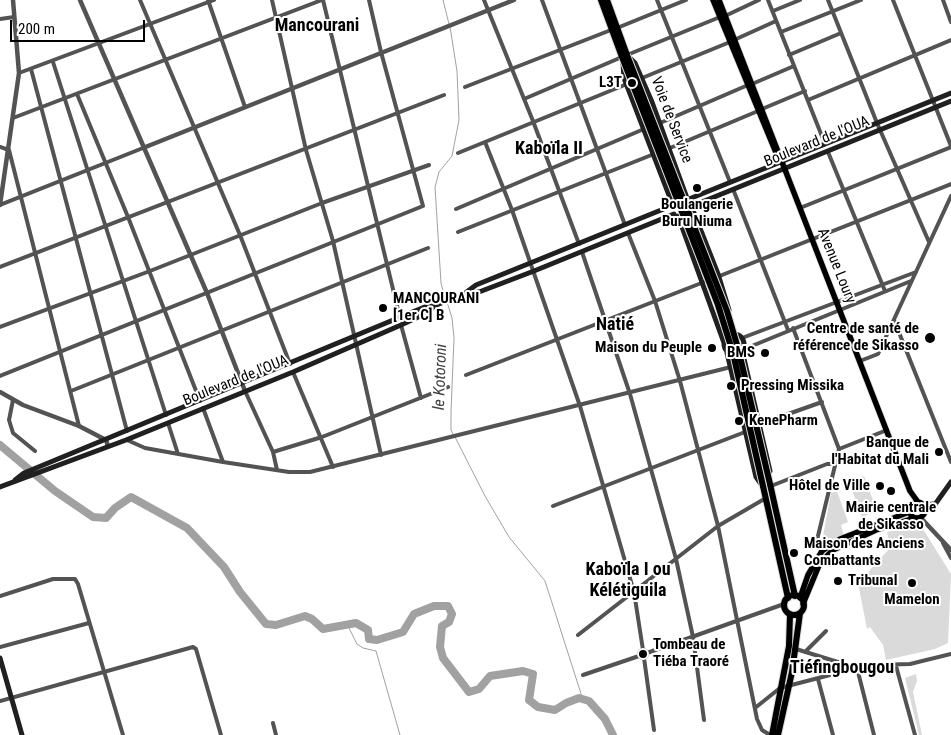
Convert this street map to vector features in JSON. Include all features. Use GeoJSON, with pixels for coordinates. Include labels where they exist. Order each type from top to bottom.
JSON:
{"type":"FeatureCollection","features":[{"type":"Feature","properties":{"kind":"highway"},"geometry":{"type":"LineString","coordinates":[[600,0],[614,29],[727,311],[740,357],[794,600],[786,611],[790,614],[789,646],[771,735]]}},
{"type":"Feature","properties":{"kind":"highway"},"geometry":{"type":"LineString","coordinates":[[607,0],[614,29]]}},
{"type":"Feature","properties":{"kind":"highway"},"geometry":{"type":"LineString","coordinates":[[768,486],[766,498],[794,600],[800,613],[796,649],[778,735]]}},
{"type":"Feature","properties":{"kind":"highway"},"geometry":{"type":"LineString","coordinates":[[790,614],[800,613]]}},
{"type":"Feature","properties":{"kind":"main road","name":"Avenue Loury"},"geometry":{"type":"LineString","coordinates":[[713,0],[722,16],[778,159],[781,162],[800,208],[910,491],[920,510]]}},
{"type":"Feature","properties":{"kind":"main road","name":"Avenue Loury"},"geometry":{"type":"LineString","coordinates":[[719,0],[722,16]]}},
{"type":"Feature","properties":{"kind":"main road","name":"Voie de Service"},"geometry":{"type":"LineString","coordinates":[[624,56],[635,63],[642,78],[688,198]]}},
{"type":"Feature","properties":{"kind":"main road","name":"Voie de Service"},"geometry":{"type":"LineString","coordinates":[[624,56],[627,84],[672,205]]}},
{"type":"Feature","properties":{"kind":"main road"},"geometry":{"type":"LineString","coordinates":[[108,443],[127,431],[427,306],[434,306],[452,299],[464,294],[476,285],[672,205],[679,196],[688,198],[951,93]]}},
{"type":"Feature","properties":{"kind":"main road","name":"Boulevard de l'OUA"},"geometry":{"type":"LineString","coordinates":[[692,207],[951,101]]}},
{"type":"Feature","properties":{"kind":"main road"},"geometry":{"type":"LineString","coordinates":[[672,205],[703,282],[728,352],[756,477],[768,486],[771,478],[742,350],[744,344],[742,338],[736,334],[719,276],[688,198]]}},
{"type":"Feature","properties":{"kind":"main road"},"geometry":{"type":"LineString","coordinates":[[464,294],[479,292],[676,215],[686,216],[692,207]]}},
{"type":"Feature","properties":{"kind":"main road","name":"Boulevard de l'OUA"},"geometry":{"type":"LineString","coordinates":[[0,487],[108,443],[126,440],[293,372],[429,312],[434,306]]}},
{"type":"Feature","properties":{"kind":"main road"},"geometry":{"type":"LineString","coordinates":[[724,343],[730,335],[736,334]]}},
{"type":"Feature","properties":{"kind":"main road"},"geometry":{"type":"LineString","coordinates":[[728,352],[734,355],[742,350]]}},
{"type":"Feature","properties":{"kind":"main road"},"geometry":{"type":"LineString","coordinates":[[794,600],[820,563],[833,550],[936,503],[951,482]]}},
{"type":"Feature","properties":{"kind":"main road"},"geometry":{"type":"LineString","coordinates":[[794,600],[822,551],[840,539],[909,512],[920,510]]}},
{"type":"Feature","properties":{"kind":"main road"},"geometry":{"type":"LineString","coordinates":[[0,658],[22,735]]}},
{"type":"Feature","properties":{"kind":"street"},"geometry":{"type":"LineString","coordinates":[[13,0],[19,74],[0,205],[514,0]]}},
{"type":"Feature","properties":{"kind":"street"},"geometry":{"type":"LineString","coordinates":[[80,0],[207,294],[245,391],[273,452],[278,470]]}},
{"type":"Feature","properties":{"kind":"street"},"geometry":{"type":"LineString","coordinates":[[140,0],[240,235],[290,364]]}},
{"type":"Feature","properties":{"kind":"street"},"geometry":{"type":"LineString","coordinates":[[19,74],[214,0]]}},
{"type":"Feature","properties":{"kind":"street"},"geometry":{"type":"LineString","coordinates":[[272,0],[306,150],[343,282],[381,455]]}},
{"type":"Feature","properties":{"kind":"street"},"geometry":{"type":"LineString","coordinates":[[12,118],[114,81],[322,0],[370,187],[400,318]]}},
{"type":"Feature","properties":{"kind":"street"},"geometry":{"type":"LineString","coordinates":[[0,376],[424,206],[381,52],[369,0]]}},
{"type":"Feature","properties":{"kind":"street"},"geometry":{"type":"LineString","coordinates":[[484,0],[552,169],[579,244]]}},
{"type":"Feature","properties":{"kind":"street"},"geometry":{"type":"LineString","coordinates":[[542,0],[625,225]]}},
{"type":"Feature","properties":{"kind":"street"},"geometry":{"type":"LineString","coordinates":[[657,0],[730,182]]}},
{"type":"Feature","properties":{"kind":"street"},"geometry":{"type":"LineString","coordinates":[[465,87],[686,0]]}},
{"type":"Feature","properties":{"kind":"street"},"geometry":{"type":"LineString","coordinates":[[524,99],[672,35],[759,0]]}},
{"type":"Feature","properties":{"kind":"street"},"geometry":{"type":"LineString","coordinates":[[768,0],[825,144]]}},
{"type":"Feature","properties":{"kind":"street"},"geometry":{"type":"LineString","coordinates":[[773,11],[800,0]]}},
{"type":"Feature","properties":{"kind":"street"},"geometry":{"type":"LineString","coordinates":[[828,0],[877,123],[928,242]]}},
{"type":"Feature","properties":{"kind":"street"},"geometry":{"type":"LineString","coordinates":[[780,32],[861,0]]}},
{"type":"Feature","properties":{"kind":"street"},"geometry":{"type":"LineString","coordinates":[[800,208],[898,170],[951,146],[893,0]]}},
{"type":"Feature","properties":{"kind":"street"},"geometry":{"type":"LineString","coordinates":[[943,0],[951,22]]}},
{"type":"Feature","properties":{"kind":"street"},"geometry":{"type":"LineString","coordinates":[[208,1],[245,107]]}},
{"type":"Feature","properties":{"kind":"street"},"geometry":{"type":"LineString","coordinates":[[0,19],[14,17]]}},
{"type":"Feature","properties":{"kind":"street"},"geometry":{"type":"LineString","coordinates":[[642,78],[776,21]]}},
{"type":"Feature","properties":{"kind":"street"},"geometry":{"type":"LineString","coordinates":[[789,55],[842,33]]}},
{"type":"Feature","properties":{"kind":"street"},"geometry":{"type":"LineString","coordinates":[[808,100],[951,40]]}},
{"type":"Feature","properties":{"kind":"street"},"geometry":{"type":"LineString","coordinates":[[53,62],[166,415]]}},
{"type":"Feature","properties":{"kind":"street"},"geometry":{"type":"LineString","coordinates":[[660,123],[794,66]]}},
{"type":"Feature","properties":{"kind":"street"},"geometry":{"type":"LineString","coordinates":[[31,69],[127,431]]}},
{"type":"Feature","properties":{"kind":"street"},"geometry":{"type":"LineString","coordinates":[[458,153],[627,84]]}},
{"type":"Feature","properties":{"kind":"street"},"geometry":{"type":"LineString","coordinates":[[670,148],[804,91]]}},
{"type":"Feature","properties":{"kind":"street"},"geometry":{"type":"LineString","coordinates":[[77,94],[150,272],[200,402]]}},
{"type":"Feature","properties":{"kind":"street"},"geometry":{"type":"LineString","coordinates":[[0,267],[444,95]]}},
{"type":"Feature","properties":{"kind":"street"},"geometry":{"type":"LineString","coordinates":[[456,209],[644,130]]}},
{"type":"Feature","properties":{"kind":"street"},"geometry":{"type":"LineString","coordinates":[[485,142],[534,271],[580,406],[604,486],[634,592],[645,651],[644,658],[654,730]]}},
{"type":"Feature","properties":{"kind":"street"},"geometry":{"type":"LineString","coordinates":[[0,147],[8,150]]}},
{"type":"Feature","properties":{"kind":"street"},"geometry":{"type":"LineString","coordinates":[[8,150],[79,426]]}},
{"type":"Feature","properties":{"kind":"street"},"geometry":{"type":"LineString","coordinates":[[828,152],[885,291]]}},
{"type":"Feature","properties":{"kind":"street"},"geometry":{"type":"LineString","coordinates":[[458,232],[654,154]]}},
{"type":"Feature","properties":{"kind":"street"},"geometry":{"type":"LineString","coordinates":[[0,327],[150,272],[322,202],[370,187],[429,165]]}},
{"type":"Feature","properties":{"kind":"street"},"geometry":{"type":"LineString","coordinates":[[466,375],[951,184]]}},
{"type":"Feature","properties":{"kind":"street"},"geometry":{"type":"LineString","coordinates":[[733,189],[788,330]]}},
{"type":"Feature","properties":{"kind":"street"},"geometry":{"type":"LineString","coordinates":[[860,361],[878,354],[928,242],[951,198]]}},
{"type":"Feature","properties":{"kind":"street"},"geometry":{"type":"LineString","coordinates":[[628,233],[655,301],[680,381],[718,526],[755,708],[762,730],[771,735]]}},
{"type":"Feature","properties":{"kind":"street"},"geometry":{"type":"LineString","coordinates":[[71,391],[148,362],[428,248]]}},
{"type":"Feature","properties":{"kind":"street"},"geometry":{"type":"LineString","coordinates":[[582,252],[630,394],[676,559],[693,637],[704,720]]}},
{"type":"Feature","properties":{"kind":"street"},"geometry":{"type":"LineString","coordinates":[[742,338],[916,272]]}},
{"type":"Feature","properties":{"kind":"street"},"geometry":{"type":"LineString","coordinates":[[742,350],[912,281]]}},
{"type":"Feature","properties":{"kind":"street"},"geometry":{"type":"LineString","coordinates":[[894,320],[951,462]]}},
{"type":"Feature","properties":{"kind":"street"},"geometry":{"type":"LineString","coordinates":[[401,324],[421,398]]}},
{"type":"Feature","properties":{"kind":"street"},"geometry":{"type":"LineString","coordinates":[[793,328],[839,449],[817,540],[822,551]]}},
{"type":"Feature","properties":{"kind":"street"},"geometry":{"type":"LineString","coordinates":[[126,440],[145,448],[224,462],[278,470],[310,472],[630,394],[730,367]]}},
{"type":"Feature","properties":{"kind":"street"},"geometry":{"type":"LineString","coordinates":[[293,372],[322,437],[333,467]]}},
{"type":"Feature","properties":{"kind":"street"},"geometry":{"type":"LineString","coordinates":[[273,452],[322,437],[448,387]]}},
{"type":"Feature","properties":{"kind":"street"},"geometry":{"type":"LineString","coordinates":[[0,392],[13,400],[79,426],[108,443]]}},
{"type":"Feature","properties":{"kind":"street"},"geometry":{"type":"LineString","coordinates":[[13,400],[8,420],[13,433],[35,451]]}},
{"type":"Feature","properties":{"kind":"street"},"geometry":{"type":"LineString","coordinates":[[760,424],[822,402]]}},
{"type":"Feature","properties":{"kind":"street"},"geometry":{"type":"LineString","coordinates":[[202,408],[224,462]]}},
{"type":"Feature","properties":{"kind":"street"},"geometry":{"type":"LineString","coordinates":[[168,423],[178,454]]}},
{"type":"Feature","properties":{"kind":"street"},"geometry":{"type":"LineString","coordinates":[[839,449],[887,430]]}},
{"type":"Feature","properties":{"kind":"street"},"geometry":{"type":"LineString","coordinates":[[553,506],[745,432]]}},
{"type":"Feature","properties":{"kind":"street"},"geometry":{"type":"LineString","coordinates":[[768,486],[827,464],[834,464]]}},
{"type":"Feature","properties":{"kind":"street"},"geometry":{"type":"LineString","coordinates":[[578,635],[718,526],[766,498]]}},
{"type":"Feature","properties":{"kind":"street"},"geometry":{"type":"LineString","coordinates":[[920,510],[928,525],[951,550]]}},
{"type":"Feature","properties":{"kind":"street"},"geometry":{"type":"LineString","coordinates":[[942,541],[951,558]]}},
{"type":"Feature","properties":{"kind":"street"},"geometry":{"type":"LineString","coordinates":[[0,596],[54,579],[75,579],[123,735]]}},
{"type":"Feature","properties":{"kind":"street"},"geometry":{"type":"LineString","coordinates":[[583,675],[639,656],[640,652],[693,637],[794,600]]}},
{"type":"Feature","properties":{"kind":"street"},"geometry":{"type":"LineString","coordinates":[[0,647],[89,622]]}},
{"type":"Feature","properties":{"kind":"street"},"geometry":{"type":"LineString","coordinates":[[805,652],[826,631]]}},
{"type":"Feature","properties":{"kind":"street"},"geometry":{"type":"LineString","coordinates":[[0,701],[193,647],[196,649],[221,735]]}},
{"type":"Feature","properties":{"kind":"street"},"geometry":{"type":"LineString","coordinates":[[796,649],[857,668]]}},
{"type":"Feature","properties":{"kind":"street"},"geometry":{"type":"LineString","coordinates":[[755,708],[780,688],[857,668],[875,665],[896,666],[951,654]]}},
{"type":"Feature","properties":{"kind":"street"},"geometry":{"type":"LineString","coordinates":[[639,656],[644,658]]}},
{"type":"Feature","properties":{"kind":"street"},"geometry":{"type":"LineString","coordinates":[[896,666],[915,735]]}},
{"type":"Feature","properties":{"kind":"street"},"geometry":{"type":"LineString","coordinates":[[857,668],[874,735]]}},
{"type":"Feature","properties":{"kind":"street"},"geometry":{"type":"LineString","coordinates":[[818,679],[833,735]]}},
{"type":"Feature","properties":{"kind":"street"},"geometry":{"type":"LineString","coordinates":[[273,723],[276,735]]}},
{"type":"Feature","properties":{"kind":"shaded area"},"geometry":{"type":"Polygon","coordinates":[[[864,476],[877,511],[862,517],[849,482],[864,476]]]}},
{"type":"Feature","properties":{"kind":"shaded area"},"geometry":{"type":"Polygon","coordinates":[[[837,491],[848,522],[841,525],[844,536],[831,541],[823,536],[831,493],[837,491]]]}},
{"type":"Feature","properties":{"kind":"shaded area"},"geometry":{"type":"Polygon","coordinates":[[[917,526],[923,529],[951,574],[948,643],[935,649],[886,660],[883,645],[870,627],[867,629],[858,583],[890,548],[887,532],[917,526]]]}},
{"type":"Feature","properties":{"kind":"shaded area"},"geometry":{"type":"Polygon","coordinates":[[[916,674],[917,681],[913,692],[922,735],[919,735],[905,678],[916,674]]]}},
{"type":"Feature","properties":{"kind":"waterway","name":"le Kotoroni"},"geometry":{"type":"LineString","coordinates":[[443,0],[449,24]]}},
{"type":"Feature","properties":{"kind":"waterway","name":"le Kotoroni"},"geometry":{"type":"LineString","coordinates":[[445,298],[441,283],[435,187],[439,172],[452,156],[459,120],[457,71],[450,27]]}},
{"type":"Feature","properties":{"kind":"waterway","name":"le Kotoroni"},"geometry":{"type":"LineString","coordinates":[[447,302],[452,318],[454,338],[451,411],[451,430],[453,434]]}},
{"type":"Feature","properties":{"kind":"waterway","name":"le Kotoroni"},"geometry":{"type":"LineString","coordinates":[[455,437],[485,496],[509,537],[545,581],[583,700]]}},
{"type":"Feature","properties":{"kind":"waterway"},"geometry":{"type":"LineString","coordinates":[[0,445],[55,491],[93,517],[106,518],[115,508],[131,497],[187,528],[224,567],[240,592],[266,624],[276,625],[305,616],[312,619],[323,629],[356,623],[368,630],[369,639],[377,640],[403,632],[414,614],[434,606],[448,606],[452,614],[449,622],[442,626],[440,647],[443,658],[469,692],[479,689],[490,676],[523,671],[533,674],[529,700],[538,707],[555,710],[579,698],[589,701],[605,719],[613,735]]}},
{"type":"Feature","properties":{"kind":"waterway"},"geometry":{"type":"LineString","coordinates":[[347,624],[357,644],[363,648],[376,651],[400,735]]}},
{"type":"Feature","properties":{"kind":"place","name":"L3T"},"geometry":{"type":"Point","coordinates":[632,83]}},
{"type":"Feature","properties":{"kind":"place","name":"Boulangerie Buru Niuma"},"geometry":{"type":"Point","coordinates":[697,188]}},
{"type":"Feature","properties":{"kind":"place","name":"MANCOURANI [1er C] B"},"geometry":{"type":"Point","coordinates":[383,308]}},
{"type":"Feature","properties":{"kind":"place","name":"Centre de santé de référence de Sikasso"},"geometry":{"type":"Point","coordinates":[930,338]}},
{"type":"Feature","properties":{"kind":"place","name":"Maison du Peuple"},"geometry":{"type":"Point","coordinates":[712,348]}},
{"type":"Feature","properties":{"kind":"place","name":"BMS"},"geometry":{"type":"Point","coordinates":[765,353]}},
{"type":"Feature","properties":{"kind":"place","name":"Pressing Missika"},"geometry":{"type":"Point","coordinates":[731,386]}},
{"type":"Feature","properties":{"kind":"place","name":"KenePharm"},"geometry":{"type":"Point","coordinates":[739,421]}},
{"type":"Feature","properties":{"kind":"place","name":"Banque de l'Habitat du Mali"},"geometry":{"type":"Point","coordinates":[939,452]}},
{"type":"Feature","properties":{"kind":"place","name":"Hôtel de Ville"},"geometry":{"type":"Point","coordinates":[880,486]}},
{"type":"Feature","properties":{"kind":"place","name":"Mairie centrale de Sikasso"},"geometry":{"type":"Point","coordinates":[891,491]}},
{"type":"Feature","properties":{"kind":"place","name":"Maison des Anciens Combattants"},"geometry":{"type":"Point","coordinates":[794,553]}},
{"type":"Feature","properties":{"kind":"place","name":"Tribunal"},"geometry":{"type":"Point","coordinates":[838,581]}},
{"type":"Feature","properties":{"kind":"place","name":"Mamelon"},"geometry":{"type":"Point","coordinates":[912,583]}},
{"type":"Feature","properties":{"kind":"place","name":"Tombeau de Tiéba Traoré"},"geometry":{"type":"Point","coordinates":[643,654]}},
{"type":"Feature","properties":{"kind":"district","name":"Mancourani"},"geometry":{"type":"Point","coordinates":[317,26]}},
{"type":"Feature","properties":{"kind":"district","name":"Kaboïla II"},"geometry":{"type":"Point","coordinates":[549,149]}},
{"type":"Feature","properties":{"kind":"district","name":"Natié"},"geometry":{"type":"Point","coordinates":[615,325]}},
{"type":"Feature","properties":{"kind":"district","name":"Kaboïla I ou Kélétiguila"},"geometry":{"type":"Point","coordinates":[628,580]}},
{"type":"Feature","properties":{"kind":"district","name":"Tiéfingbougou"},"geometry":{"type":"Point","coordinates":[842,668]}}]}
